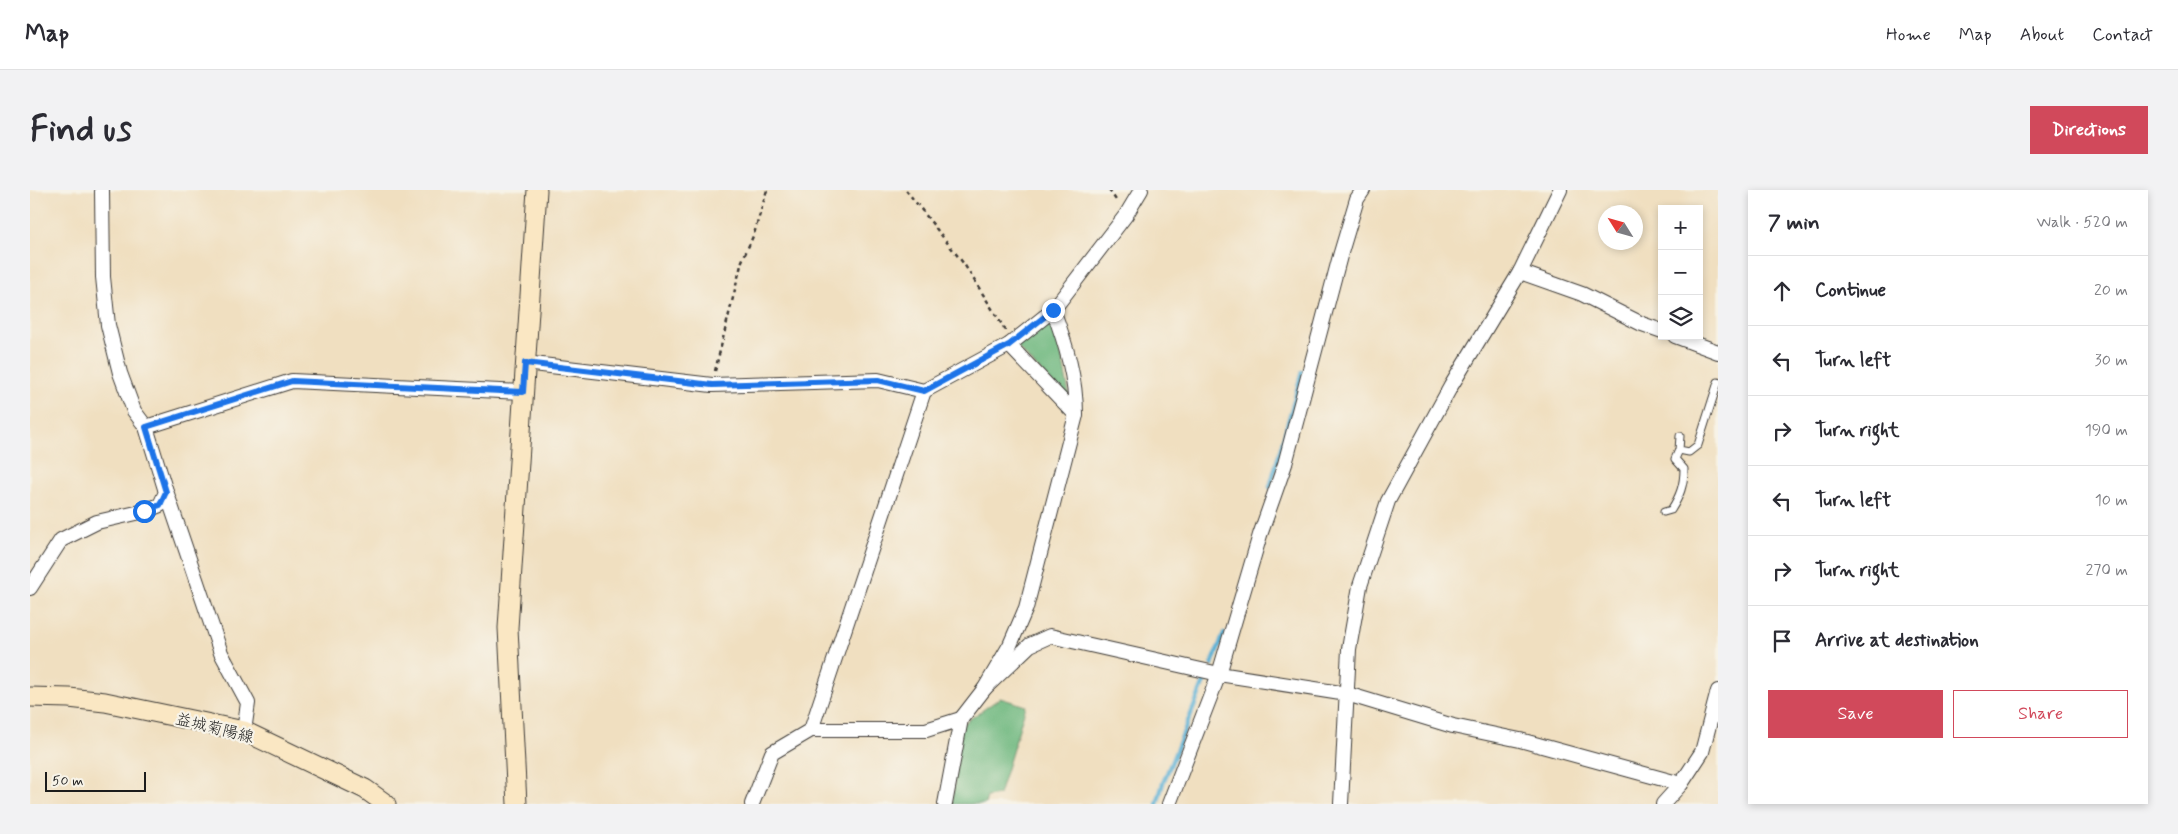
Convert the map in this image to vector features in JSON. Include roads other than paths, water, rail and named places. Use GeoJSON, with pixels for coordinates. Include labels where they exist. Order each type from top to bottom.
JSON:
{"type":"FeatureCollection","features":[{"type":"Feature","properties":{"kind":"street"},"geometry":{"type":"LineString","coordinates":[[102,190],[103,277],[108,325],[120,374],[134,411],[146,427],[222,653],[248,703],[244,731]]}},
{"type":"Feature","properties":{"kind":"street"},"geometry":{"type":"LineString","coordinates":[[517,804],[508,628],[537,190]]}},
{"type":"Feature","properties":{"kind":"street"},"geometry":{"type":"LineString","coordinates":[[525,363],[712,385],[878,380],[924,391],[1012,343],[1053,310],[1126,215],[1141,190]]}},
{"type":"Feature","properties":{"kind":"street"},"geometry":{"type":"LineString","coordinates":[[1169,804],[1218,674],[1260,535],[1285,464],[1340,256],[1357,199],[1362,190]]}},
{"type":"Feature","properties":{"kind":"street"},"geometry":{"type":"LineString","coordinates":[[1341,804],[1348,649],[1360,586],[1388,501],[1452,386],[1520,272],[1560,190]]}},
{"type":"Feature","properties":{"kind":"street"},"geometry":{"type":"LineString","coordinates":[[1520,272],[1582,294],[1658,330]]}},
{"type":"Feature","properties":{"kind":"street"},"geometry":{"type":"LineString","coordinates":[[944,804],[961,719],[985,688],[1010,645],[1026,608],[1076,415],[1076,390],[1066,342],[1053,310]]}},
{"type":"Feature","properties":{"kind":"street"},"geometry":{"type":"LineString","coordinates":[[1686,340],[1718,352]]}},
{"type":"Feature","properties":{"kind":"street"},"geometry":{"type":"LineString","coordinates":[[1012,343],[1076,415]]}},
{"type":"Feature","properties":{"kind":"street"},"geometry":{"type":"LineString","coordinates":[[146,427],[292,381],[523,392]]}},
{"type":"Feature","properties":{"kind":"street"},"geometry":{"type":"LineString","coordinates":[[811,730],[924,391]]}},
{"type":"Feature","properties":{"kind":"street"},"geometry":{"type":"LineString","coordinates":[[30,588],[61,540],[97,522],[144,511],[160,505],[166,492],[165,488]]}},
{"type":"Feature","properties":{"kind":"street"},"geometry":{"type":"LineString","coordinates":[[985,688],[1030,645],[1050,636],[1218,674],[1347,694],[1453,726],[1520,740],[1681,784]]}},
{"type":"Feature","properties":{"kind":"street"},"geometry":{"type":"LineString","coordinates":[[1663,804],[1681,784],[1702,752],[1718,692]]}},
{"type":"Feature","properties":{"kind":"street","name":"益城菊陽線"},"geometry":{"type":"LineString","coordinates":[[30,697],[68,698],[105,702],[244,731],[365,789],[386,804]]}},
{"type":"Feature","properties":{"kind":"street"},"geometry":{"type":"LineString","coordinates":[[752,804],[772,754],[811,730],[926,730],[961,719]]}},
{"type":"Feature","properties":{"kind":"lane"},"geometry":{"type":"LineString","coordinates":[[1679,450],[1689,452],[1698,445],[1718,382]]}},
{"type":"Feature","properties":{"kind":"lane"},"geometry":{"type":"LineString","coordinates":[[1664,512],[1671,510],[1684,484],[1684,469],[1675,459],[1679,450],[1680,436]]}},
{"type":"Feature","properties":{"kind":"waterway"},"geometry":{"type":"LineString","coordinates":[[1270,487],[1302,372]]}},
{"type":"Feature","properties":{"kind":"waterway"},"geometry":{"type":"LineString","coordinates":[[1212,664],[1224,633]]}},
{"type":"Feature","properties":{"kind":"waterway"},"geometry":{"type":"LineString","coordinates":[[1157,804],[1163,783],[1206,677]]}}]}
